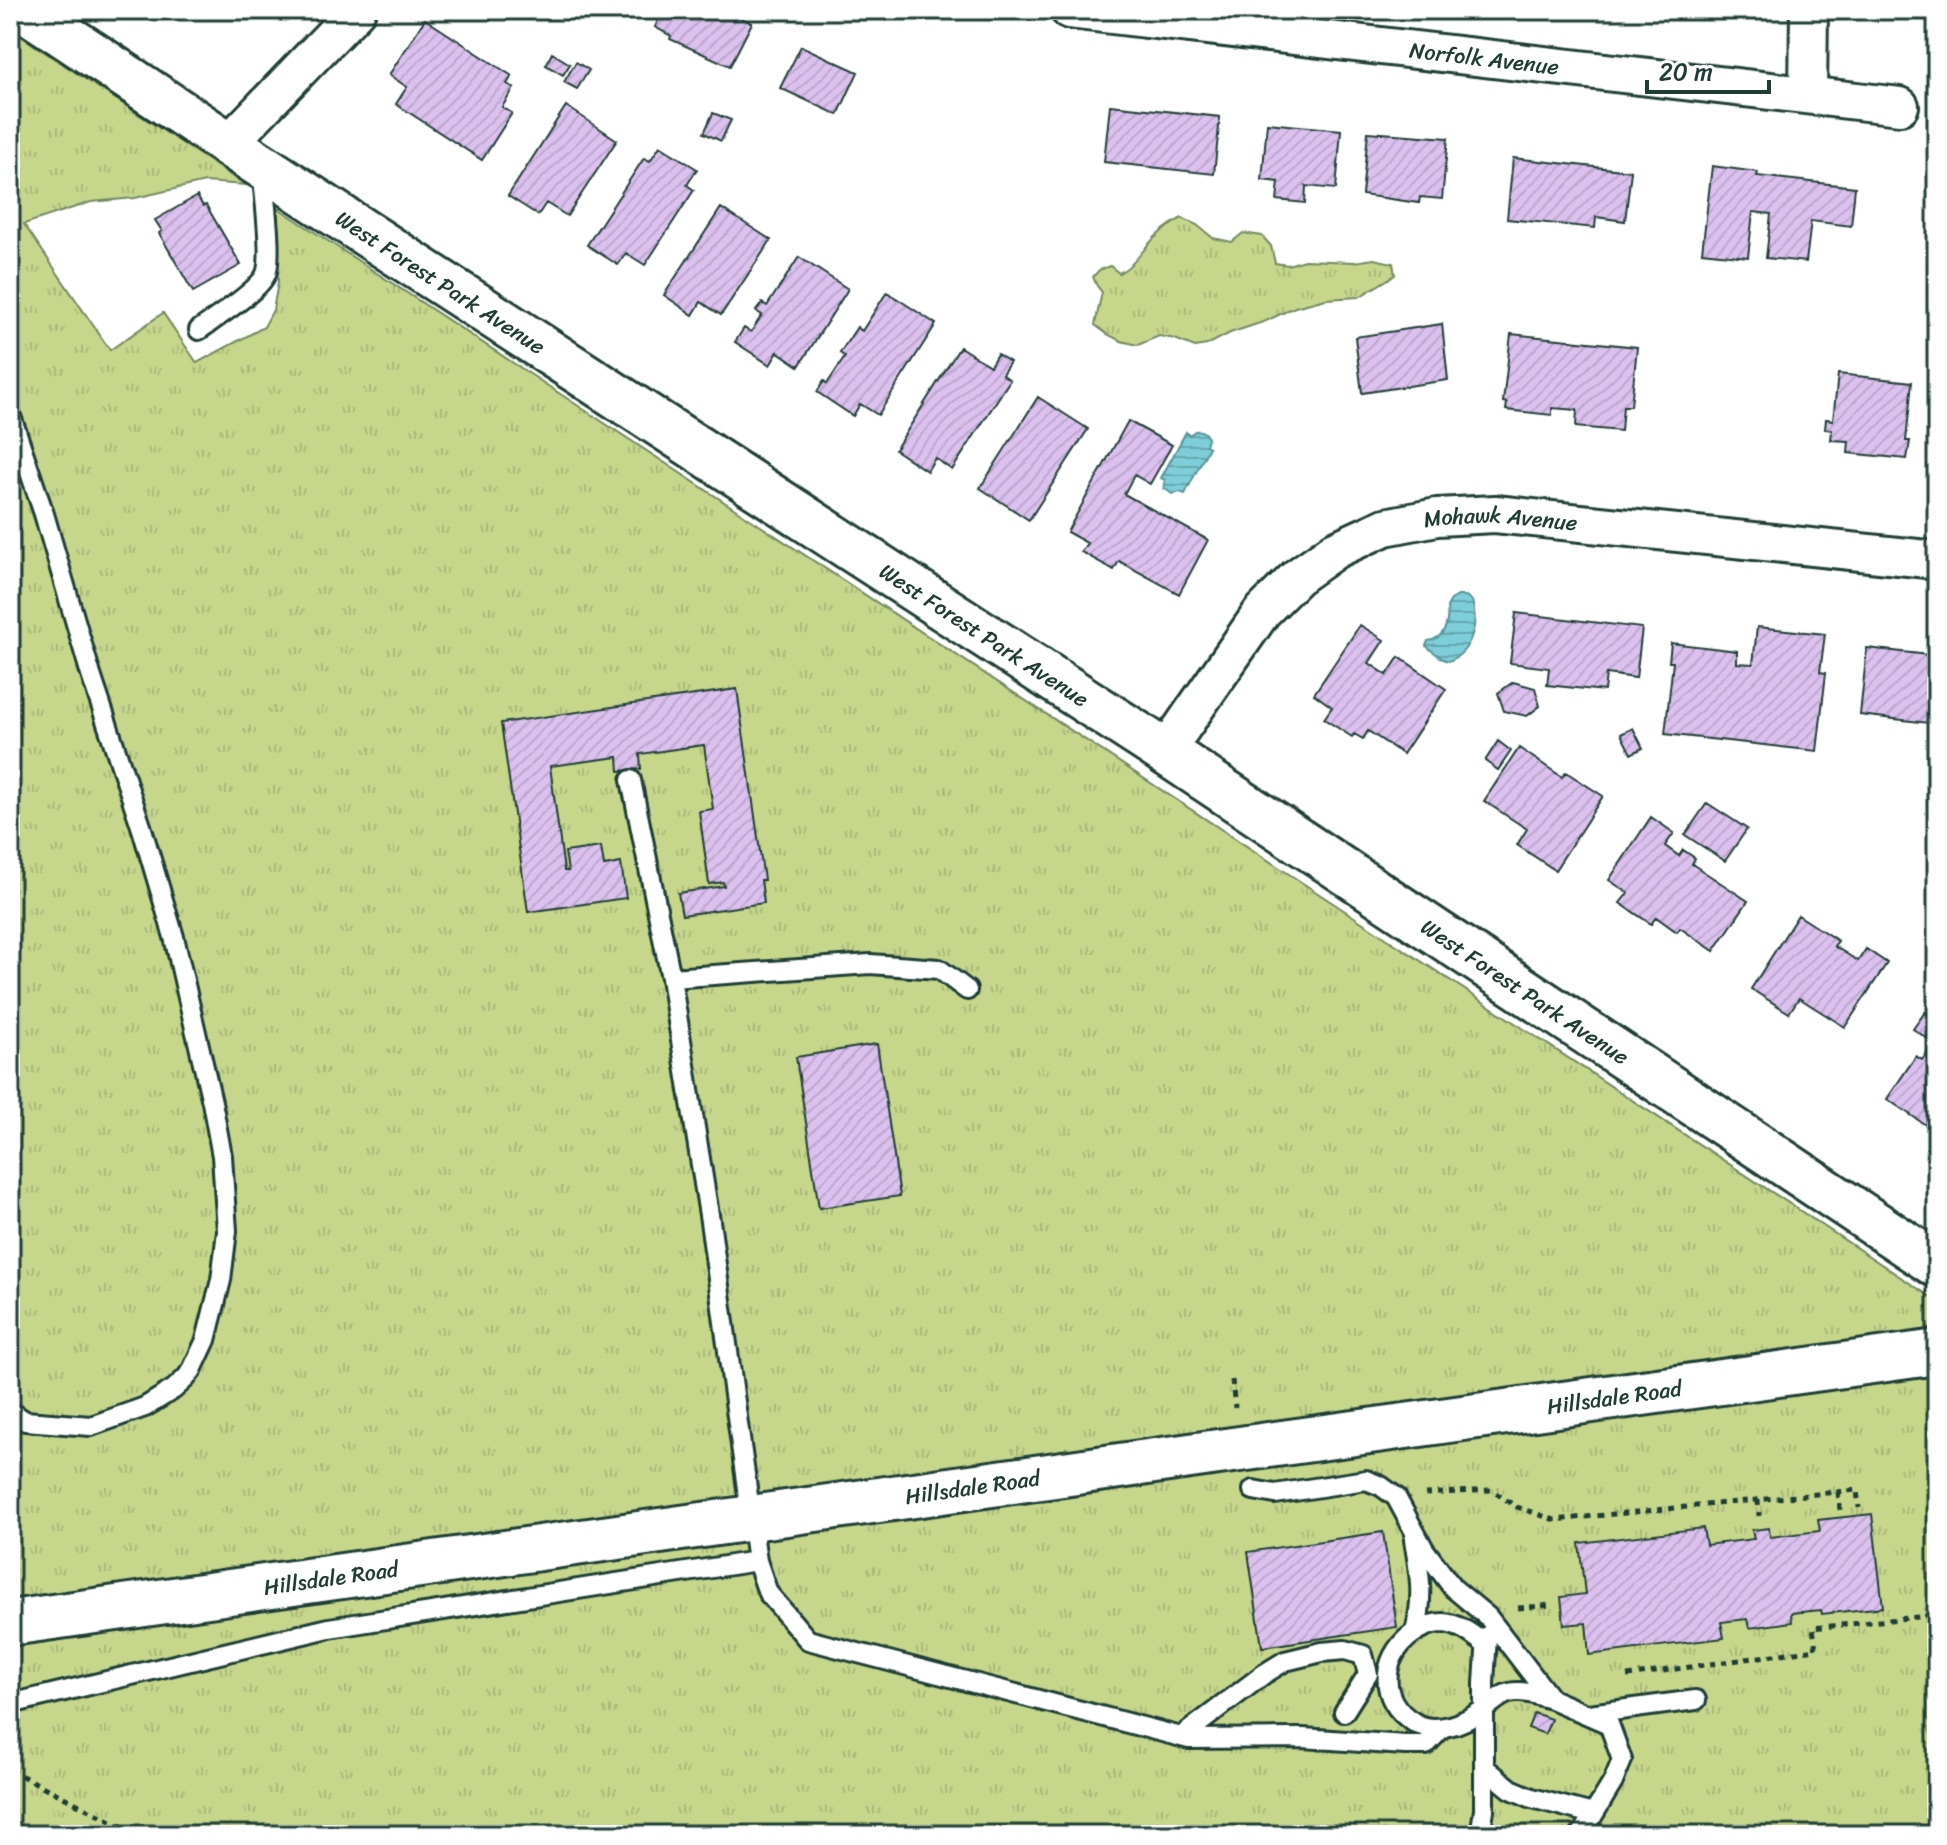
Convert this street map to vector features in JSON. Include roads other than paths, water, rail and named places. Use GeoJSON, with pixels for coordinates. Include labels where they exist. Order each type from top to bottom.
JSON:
{"type":"FeatureCollection","features":[{"type":"Feature","properties":{"kind":"main road","name":"West Forest Park Avenue"},"geometry":{"type":"LineString","coordinates":[[26,10],[1165,752],[1937,1265]]}},
{"type":"Feature","properties":{"kind":"main road","name":"Hillsdale Road"},"geometry":{"type":"LineString","coordinates":[[10,1623],[1937,1352]]}},
{"type":"Feature","properties":{"kind":"street"},"geometry":{"type":"LineString","coordinates":[[245,155],[357,10]]}},
{"type":"Feature","properties":{"kind":"street","name":"Norfolk Avenue"},"geometry":{"type":"LineString","coordinates":[[1069,10],[1900,106]]}},
{"type":"Feature","properties":{"kind":"street"},"geometry":{"type":"LineString","coordinates":[[1808,95],[1809,10]]}},
{"type":"Feature","properties":{"kind":"street","name":"Mohawk Avenue"},"geometry":{"type":"LineString","coordinates":[[1165,752],[1262,612],[1297,577],[1335,550],[1385,527],[1437,517],[1495,514],[1937,560]]}},
{"type":"Feature","properties":{"kind":"lane"},"geometry":{"type":"LineString","coordinates":[[199,330],[256,288],[266,275],[269,257],[245,155]]}},
{"type":"Feature","properties":{"kind":"lane"},"geometry":{"type":"LineString","coordinates":[[10,413],[174,937],[219,1143],[227,1231],[221,1280],[206,1340],[192,1370],[174,1389],[145,1407],[91,1426],[25,1421],[10,1411]]}},
{"type":"Feature","properties":{"kind":"lane"},"geometry":{"type":"LineString","coordinates":[[631,780],[671,978],[710,1221],[757,1561],[768,1593],[808,1640],[1189,1739],[1303,1738],[1426,1745],[1441,1729],[1466,1720],[1499,1697],[1525,1692],[1551,1699],[1609,1724],[1622,1760],[1613,1782],[1581,1835]]}},
{"type":"Feature","properties":{"kind":"lane"},"geometry":{"type":"LineString","coordinates":[[671,978],[870,964],[939,969],[967,990]]}},
{"type":"Feature","properties":{"kind":"lane"},"geometry":{"type":"LineString","coordinates":[[1253,1490],[1275,1494],[1366,1480],[1381,1486],[1396,1497],[1424,1549],[1453,1588],[1488,1617],[1551,1699]]}},
{"type":"Feature","properties":{"kind":"lane"},"geometry":{"type":"LineString","coordinates":[[1412,1526],[1421,1577],[1421,1610],[1415,1632]]}},
{"type":"Feature","properties":{"kind":"lane"},"geometry":{"type":"LineString","coordinates":[[10,1704],[329,1628],[757,1561]]}},
{"type":"Feature","properties":{"kind":"lane"},"geometry":{"type":"LineString","coordinates":[[1480,1835],[1484,1810],[1488,1617]]}},
{"type":"Feature","properties":{"kind":"lane"},"geometry":{"type":"LineString","coordinates":[[1441,1729],[1418,1725],[1402,1714],[1391,1698],[1387,1685],[1390,1661],[1407,1636],[1424,1627],[1442,1623],[1465,1629],[1486,1645]]}},
{"type":"Feature","properties":{"kind":"lane"},"geometry":{"type":"LineString","coordinates":[[1181,1737],[1285,1661],[1322,1652],[1345,1650],[1363,1655],[1368,1674],[1344,1712]]}},
{"type":"Feature","properties":{"kind":"lane"},"geometry":{"type":"LineString","coordinates":[[1587,1714],[1696,1700]]}},
{"type":"Feature","properties":{"kind":"lane"},"geometry":{"type":"LineString","coordinates":[[1484,1767],[1511,1789],[1532,1798],[1593,1814]]}},
{"type":"Feature","properties":{"kind":"water"},"geometry":{"type":"Polygon","coordinates":[[[1195,431],[1206,434],[1206,445],[1209,447],[1185,494],[1172,494],[1164,488],[1165,480],[1161,478],[1186,432],[1189,435],[1195,431]]]}},
{"type":"Feature","properties":{"kind":"water"},"geometry":{"type":"Polygon","coordinates":[[[1458,596],[1466,596],[1472,601],[1474,627],[1463,651],[1449,661],[1426,646],[1428,641],[1442,633],[1447,607],[1458,596]]]}}]}
